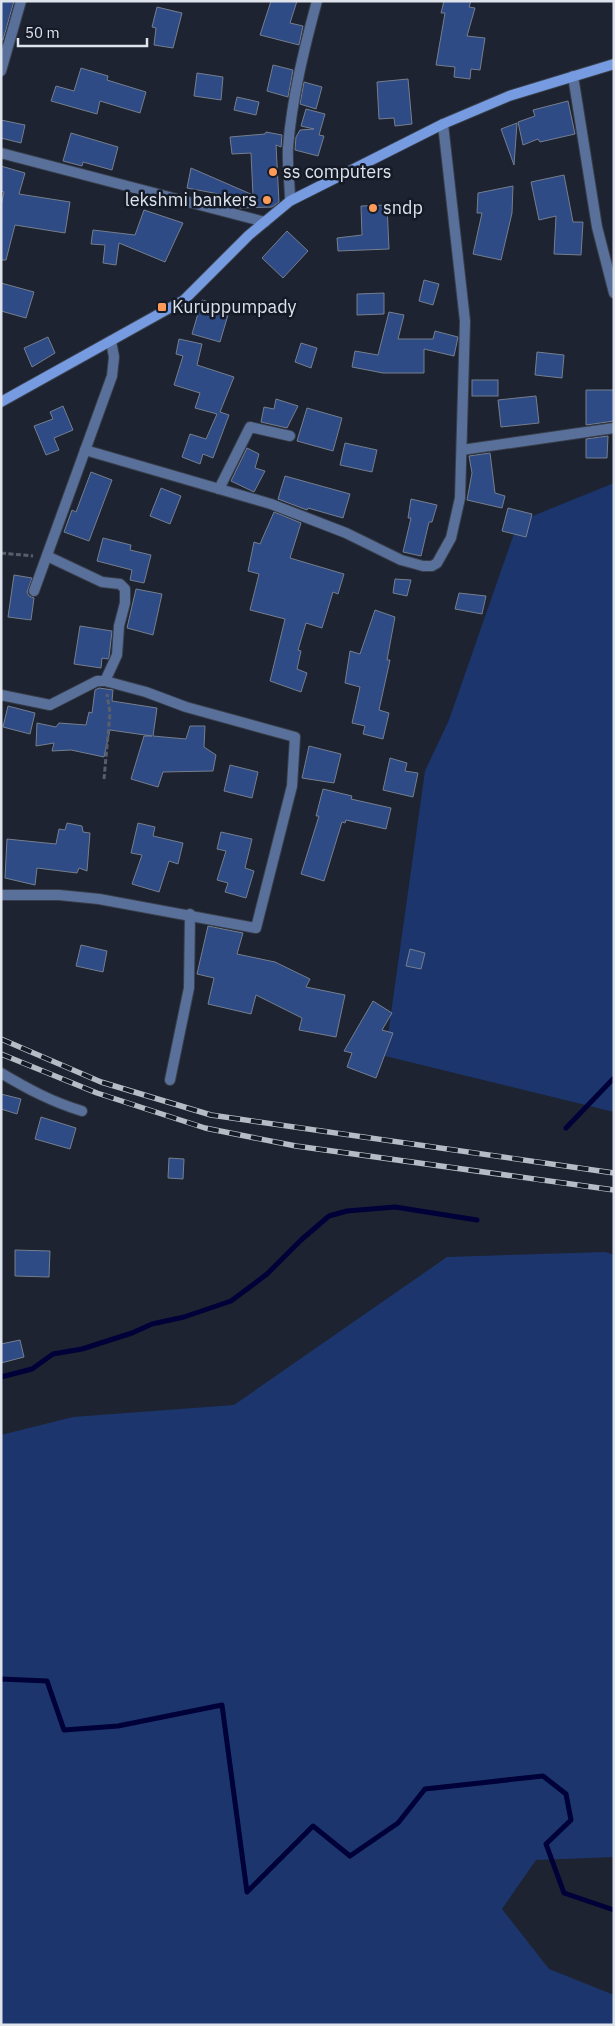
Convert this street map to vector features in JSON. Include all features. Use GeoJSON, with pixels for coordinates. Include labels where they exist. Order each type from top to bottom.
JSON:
{"type":"FeatureCollection","features":[{"type":"Feature","properties":{"kind":"main road"},"geometry":{"type":"LineString","coordinates":[[1,402],[184,300],[265,222],[290,201],[443,124],[509,96],[614,64]]}},
{"type":"Feature","properties":{"kind":"street"},"geometry":{"type":"LineString","coordinates":[[1,71],[21,1]]}},
{"type":"Feature","properties":{"kind":"street"},"geometry":{"type":"LineString","coordinates":[[290,201],[288,149],[292,118],[305,48],[317,1]]}},
{"type":"Feature","properties":{"kind":"street"},"geometry":{"type":"LineString","coordinates":[[573,76],[598,227],[614,293]]}},
{"type":"Feature","properties":{"kind":"street"},"geometry":{"type":"LineString","coordinates":[[85,450],[271,504],[346,533],[389,556],[432,566],[446,549],[456,522],[462,480],[465,321],[443,124]]}},
{"type":"Feature","properties":{"kind":"street"},"geometry":{"type":"LineString","coordinates":[[1,153],[265,222]]}},
{"type":"Feature","properties":{"kind":"street"},"geometry":{"type":"LineString","coordinates":[[34,591],[112,376],[114,357],[112,341]]}},
{"type":"Feature","properties":{"kind":"street"},"geometry":{"type":"LineString","coordinates":[[219,489],[250,427],[290,436]]}},
{"type":"Feature","properties":{"kind":"street"},"geometry":{"type":"LineString","coordinates":[[462,450],[614,428]]}},
{"type":"Feature","properties":{"kind":"street"},"geometry":{"type":"LineString","coordinates":[[46,558],[102,582],[120,584],[125,589],[125,603],[119,626],[117,655],[106,680]]}},
{"type":"Feature","properties":{"kind":"street"},"geometry":{"type":"LineString","coordinates":[[1,695],[50,705],[97,681],[106,680],[186,707],[296,737],[292,786],[256,928],[190,914],[59,895],[1,895]]}},
{"type":"Feature","properties":{"kind":"street"},"geometry":{"type":"LineString","coordinates":[[170,1080],[189,988],[190,914]]}},
{"type":"Feature","properties":{"kind":"street"},"geometry":{"type":"LineString","coordinates":[[1,1072],[34,1093],[56,1103],[82,1111]]}},
{"type":"Feature","properties":{"kind":"path"},"geometry":{"type":"LineString","coordinates":[[1,553],[46,558]]}},
{"type":"Feature","properties":{"kind":"path"},"geometry":{"type":"LineString","coordinates":[[104,778],[110,713],[106,680]]}},
{"type":"Feature","properties":{"kind":"shaded area"},"geometry":{"type":"Polygon","coordinates":[[[614,483],[614,1112],[385,1056],[425,771],[449,720],[518,522],[614,483]]]}},
{"type":"Feature","properties":{"kind":"shaded area"},"geometry":{"type":"Polygon","coordinates":[[[605,1252],[614,1255],[614,1857],[536,1860],[502,1909],[549,1969],[614,1995],[614,2025],[1,2025],[1,1435],[73,1417],[234,1405],[447,1257],[605,1252]]]}},
{"type":"Feature","properties":{"kind":"building"},"geometry":{"type":"Polygon","coordinates":[[[1,1],[14,1],[3,40],[1,40],[1,1]]]}},
{"type":"Feature","properties":{"kind":"building"},"geometry":{"type":"Polygon","coordinates":[[[271,1],[297,1],[290,23],[303,26],[299,45],[260,35],[271,1]]]}},
{"type":"Feature","properties":{"kind":"building"},"geometry":{"type":"Polygon","coordinates":[[[444,1],[471,1],[469,7],[475,8],[467,36],[485,38],[480,70],[471,69],[470,79],[454,77],[455,67],[436,65],[445,13],[441,13],[444,1]]]}},
{"type":"Feature","properties":{"kind":"building"},"geometry":{"type":"Polygon","coordinates":[[[157,7],[182,13],[173,48],[154,45],[156,28],[152,27],[157,7]]]}},
{"type":"Feature","properties":{"kind":"building"},"geometry":{"type":"Polygon","coordinates":[[[273,65],[293,70],[288,97],[267,91],[273,65]]]}},
{"type":"Feature","properties":{"kind":"building"},"geometry":{"type":"Polygon","coordinates":[[[81,68],[108,76],[107,80],[146,92],[140,113],[100,101],[97,114],[51,101],[56,86],[74,91],[81,68]]]}},
{"type":"Feature","properties":{"kind":"building"},"geometry":{"type":"Polygon","coordinates":[[[197,73],[223,77],[221,100],[194,96],[197,73]]]}},
{"type":"Feature","properties":{"kind":"building"},"geometry":{"type":"Polygon","coordinates":[[[408,79],[412,124],[395,126],[394,118],[379,119],[377,82],[408,79]]]}},
{"type":"Feature","properties":{"kind":"building"},"geometry":{"type":"Polygon","coordinates":[[[304,82],[322,87],[316,109],[300,104],[304,82]]]}},
{"type":"Feature","properties":{"kind":"building"},"geometry":{"type":"Polygon","coordinates":[[[237,97],[259,102],[256,115],[234,110],[237,97]]]}},
{"type":"Feature","properties":{"kind":"building"},"geometry":{"type":"Polygon","coordinates":[[[568,101],[575,134],[540,142],[538,139],[523,145],[518,122],[535,116],[533,110],[568,101]]]}},
{"type":"Feature","properties":{"kind":"building"},"geometry":{"type":"Polygon","coordinates":[[[306,109],[325,114],[319,135],[324,136],[318,156],[295,150],[296,137],[300,130],[314,129],[301,126],[306,109]]]}},
{"type":"Feature","properties":{"kind":"building"},"geometry":{"type":"Polygon","coordinates":[[[1,120],[25,125],[21,143],[1,138],[1,120]]]}},
{"type":"Feature","properties":{"kind":"building"},"geometry":{"type":"Polygon","coordinates":[[[517,123],[514,165],[501,129],[517,123]]]}},
{"type":"Feature","properties":{"kind":"building"},"geometry":{"type":"Polygon","coordinates":[[[266,132],[282,135],[281,147],[276,145],[279,202],[272,207],[240,208],[217,200],[219,194],[187,188],[191,168],[253,195],[251,153],[232,154],[230,137],[265,134],[266,132]]]}},
{"type":"Feature","properties":{"kind":"building"},"geometry":{"type":"Polygon","coordinates":[[[71,133],[118,147],[112,170],[83,162],[82,166],[63,161],[71,133]]]}},
{"type":"Feature","properties":{"kind":"building"},"geometry":{"type":"Polygon","coordinates":[[[1,166],[25,173],[19,194],[70,202],[65,233],[15,225],[6,260],[1,260],[1,206],[4,192],[1,191],[1,166]]]}},
{"type":"Feature","properties":{"kind":"building"},"geometry":{"type":"Polygon","coordinates":[[[564,175],[573,222],[583,222],[581,255],[554,254],[556,216],[539,220],[531,182],[564,175]]]}},
{"type":"Feature","properties":{"kind":"building"},"geometry":{"type":"Polygon","coordinates":[[[513,186],[512,213],[501,260],[473,254],[482,213],[477,213],[478,193],[513,186]]]}},
{"type":"Feature","properties":{"kind":"building"},"geometry":{"type":"Polygon","coordinates":[[[387,205],[389,249],[338,251],[337,238],[362,235],[361,206],[387,205]]]}},
{"type":"Feature","properties":{"kind":"building"},"geometry":{"type":"Polygon","coordinates":[[[144,210],[183,223],[165,262],[119,243],[116,265],[103,263],[105,245],[91,244],[93,230],[135,235],[144,210]]]}},
{"type":"Feature","properties":{"kind":"building"},"geometry":{"type":"Polygon","coordinates":[[[287,231],[308,251],[283,278],[262,258],[287,231]]]}},
{"type":"Feature","properties":{"kind":"building"},"geometry":{"type":"Polygon","coordinates":[[[424,280],[439,284],[433,305],[419,301],[424,280]]]}},
{"type":"Feature","properties":{"kind":"building"},"geometry":{"type":"Polygon","coordinates":[[[1,283],[34,292],[26,318],[1,311],[1,283]]]}},
{"type":"Feature","properties":{"kind":"building"},"geometry":{"type":"Polygon","coordinates":[[[384,293],[384,314],[357,315],[357,294],[384,293]]]}},
{"type":"Feature","properties":{"kind":"building"},"geometry":{"type":"Polygon","coordinates":[[[202,300],[230,308],[220,342],[192,334],[202,300]]]}},
{"type":"Feature","properties":{"kind":"building"},"geometry":{"type":"Polygon","coordinates":[[[389,312],[404,315],[398,339],[433,339],[435,331],[458,337],[454,356],[424,349],[424,373],[383,373],[352,367],[355,351],[378,355],[389,312]]]}},
{"type":"Feature","properties":{"kind":"building"},"geometry":{"type":"Polygon","coordinates":[[[48,337],[55,353],[32,367],[24,348],[48,337]]]}},
{"type":"Feature","properties":{"kind":"building"},"geometry":{"type":"Polygon","coordinates":[[[179,339],[202,344],[197,365],[234,377],[220,412],[229,415],[213,458],[203,454],[200,464],[182,457],[190,434],[206,439],[217,414],[195,408],[200,393],[174,385],[183,356],[176,354],[179,339]]]}},
{"type":"Feature","properties":{"kind":"building"},"geometry":{"type":"Polygon","coordinates":[[[301,343],[317,348],[311,368],[295,362],[301,343]]]}},
{"type":"Feature","properties":{"kind":"building"},"geometry":{"type":"Polygon","coordinates":[[[537,352],[564,355],[562,378],[535,375],[537,352]]]}},
{"type":"Feature","properties":{"kind":"building"},"geometry":{"type":"Polygon","coordinates":[[[472,380],[498,380],[498,396],[472,396],[472,380]]]}},
{"type":"Feature","properties":{"kind":"building"},"geometry":{"type":"Polygon","coordinates":[[[586,390],[614,390],[614,421],[586,425],[586,390]]]}},
{"type":"Feature","properties":{"kind":"building"},"geometry":{"type":"Polygon","coordinates":[[[536,396],[539,423],[501,427],[498,400],[536,396]]]}},
{"type":"Feature","properties":{"kind":"building"},"geometry":{"type":"Polygon","coordinates":[[[276,399],[298,406],[287,428],[261,422],[264,407],[274,409],[276,399]]]}},
{"type":"Feature","properties":{"kind":"building"},"geometry":{"type":"Polygon","coordinates":[[[63,406],[73,430],[54,438],[59,450],[46,455],[34,426],[53,419],[50,412],[63,406]]]}},
{"type":"Feature","properties":{"kind":"building"},"geometry":{"type":"Polygon","coordinates":[[[307,408],[342,418],[333,451],[297,441],[307,408]]]}},
{"type":"Feature","properties":{"kind":"building"},"geometry":{"type":"Polygon","coordinates":[[[608,436],[607,458],[586,458],[586,439],[608,436]]]}},
{"type":"Feature","properties":{"kind":"building"},"geometry":{"type":"Polygon","coordinates":[[[345,443],[377,450],[372,472],[340,465],[345,443]]]}},
{"type":"Feature","properties":{"kind":"building"},"geometry":{"type":"Polygon","coordinates":[[[247,448],[259,454],[255,468],[265,471],[254,492],[231,481],[247,448]]]}},
{"type":"Feature","properties":{"kind":"building"},"geometry":{"type":"Polygon","coordinates":[[[490,453],[495,493],[505,496],[502,508],[467,500],[472,473],[469,456],[490,453]]]}},
{"type":"Feature","properties":{"kind":"building"},"geometry":{"type":"Polygon","coordinates":[[[91,472],[112,480],[89,541],[64,532],[72,510],[76,512],[91,472]]]}},
{"type":"Feature","properties":{"kind":"building"},"geometry":{"type":"Polygon","coordinates":[[[285,476],[350,494],[343,518],[308,508],[307,510],[278,499],[285,476]]]}},
{"type":"Feature","properties":{"kind":"building"},"geometry":{"type":"Polygon","coordinates":[[[161,488],[181,496],[170,524],[150,516],[161,488]]]}},
{"type":"Feature","properties":{"kind":"building"},"geometry":{"type":"Polygon","coordinates":[[[411,499],[437,505],[432,522],[429,522],[421,556],[403,552],[411,518],[408,518],[411,499]]]}},
{"type":"Feature","properties":{"kind":"building"},"geometry":{"type":"Polygon","coordinates":[[[508,508],[532,514],[526,537],[502,531],[508,508]]]}},
{"type":"Feature","properties":{"kind":"building"},"geometry":{"type":"Polygon","coordinates":[[[274,512],[301,523],[290,558],[344,574],[338,594],[333,592],[322,628],[306,623],[298,650],[301,651],[297,669],[307,673],[301,692],[270,681],[285,619],[250,610],[259,574],[248,571],[254,542],[260,544],[274,512]]]}},
{"type":"Feature","properties":{"kind":"building"},"geometry":{"type":"Polygon","coordinates":[[[103,538],[131,545],[130,550],[151,555],[144,583],[130,580],[132,570],[97,561],[103,538]]]}},
{"type":"Feature","properties":{"kind":"building"},"geometry":{"type":"Polygon","coordinates":[[[14,575],[32,578],[27,592],[29,596],[34,598],[31,620],[8,617],[14,575]]]}},
{"type":"Feature","properties":{"kind":"building"},"geometry":{"type":"Polygon","coordinates":[[[395,579],[411,580],[407,596],[393,593],[395,579]]]}},
{"type":"Feature","properties":{"kind":"building"},"geometry":{"type":"Polygon","coordinates":[[[136,589],[162,594],[153,635],[127,628],[136,589]]]}},
{"type":"Feature","properties":{"kind":"building"},"geometry":{"type":"Polygon","coordinates":[[[459,593],[486,596],[482,614],[455,609],[459,593]]]}},
{"type":"Feature","properties":{"kind":"building"},"geometry":{"type":"Polygon","coordinates":[[[375,610],[395,617],[387,660],[390,660],[379,710],[389,713],[383,739],[363,734],[365,726],[352,723],[360,687],[345,683],[350,651],[360,654],[375,610]]]}},
{"type":"Feature","properties":{"kind":"building"},"geometry":{"type":"Polygon","coordinates":[[[80,626],[112,631],[109,657],[108,659],[102,658],[101,668],[74,664],[80,626]]]}},
{"type":"Feature","properties":{"kind":"building"},"geometry":{"type":"Polygon","coordinates":[[[99,688],[113,690],[112,701],[157,708],[153,736],[186,739],[190,726],[205,726],[204,747],[216,755],[213,771],[163,772],[158,787],[131,779],[144,736],[152,736],[110,730],[104,757],[71,750],[52,751],[54,743],[36,746],[37,723],[56,727],[59,723],[86,725],[89,712],[92,713],[95,690],[99,688]]]}},
{"type":"Feature","properties":{"kind":"building"},"geometry":{"type":"Polygon","coordinates":[[[8,706],[35,713],[30,734],[3,727],[8,706]]]}},
{"type":"Feature","properties":{"kind":"building"},"geometry":{"type":"Polygon","coordinates":[[[309,746],[341,754],[334,783],[302,778],[309,746]]]}},
{"type":"Feature","properties":{"kind":"building"},"geometry":{"type":"Polygon","coordinates":[[[390,758],[407,763],[405,771],[418,773],[413,797],[383,790],[390,758]]]}},
{"type":"Feature","properties":{"kind":"building"},"geometry":{"type":"Polygon","coordinates":[[[230,765],[258,772],[252,798],[224,791],[230,765]]]}},
{"type":"Feature","properties":{"kind":"building"},"geometry":{"type":"Polygon","coordinates":[[[323,789],[352,796],[351,799],[391,808],[386,829],[346,820],[345,823],[342,822],[324,881],[301,874],[319,816],[316,816],[323,789]]]}},
{"type":"Feature","properties":{"kind":"building"},"geometry":{"type":"Polygon","coordinates":[[[67,823],[82,826],[83,832],[90,833],[87,871],[79,868],[77,873],[37,868],[35,885],[5,878],[7,839],[56,844],[59,829],[65,830],[67,823]]]}},
{"type":"Feature","properties":{"kind":"building"},"geometry":{"type":"Polygon","coordinates":[[[138,823],[155,827],[153,836],[183,843],[178,864],[169,861],[159,892],[132,884],[142,855],[131,853],[138,823]]]}},
{"type":"Feature","properties":{"kind":"building"},"geometry":{"type":"Polygon","coordinates":[[[221,832],[252,839],[245,868],[254,871],[246,898],[225,892],[228,883],[217,880],[226,851],[217,849],[221,832]]]}},
{"type":"Feature","properties":{"kind":"building"},"geometry":{"type":"Polygon","coordinates":[[[208,926],[243,933],[237,954],[275,962],[310,979],[306,987],[345,995],[336,1037],[299,1030],[302,1018],[256,995],[251,1014],[208,1004],[214,978],[197,974],[208,926]]]}},
{"type":"Feature","properties":{"kind":"building"},"geometry":{"type":"Polygon","coordinates":[[[81,945],[107,951],[103,972],[76,966],[81,945]]]}},
{"type":"Feature","properties":{"kind":"building"},"geometry":{"type":"Polygon","coordinates":[[[410,949],[425,953],[421,969],[406,966],[410,949]]]}},
{"type":"Feature","properties":{"kind":"building"},"geometry":{"type":"Polygon","coordinates":[[[373,1001],[392,1013],[382,1030],[393,1033],[376,1078],[347,1067],[352,1053],[344,1051],[373,1001]]]}},
{"type":"Feature","properties":{"kind":"building"},"geometry":{"type":"Polygon","coordinates":[[[1,1094],[21,1099],[17,1114],[1,1109],[1,1094]]]}},
{"type":"Feature","properties":{"kind":"building"},"geometry":{"type":"Polygon","coordinates":[[[41,1117],[76,1128],[70,1149],[35,1139],[41,1117]]]}},
{"type":"Feature","properties":{"kind":"building"},"geometry":{"type":"Polygon","coordinates":[[[169,1158],[184,1159],[183,1179],[168,1178],[169,1158]]]}},
{"type":"Feature","properties":{"kind":"building"},"geometry":{"type":"Polygon","coordinates":[[[15,1250],[50,1251],[49,1277],[15,1276],[15,1250]]]}},
{"type":"Feature","properties":{"kind":"building"},"geometry":{"type":"Polygon","coordinates":[[[20,1340],[24,1357],[1,1363],[1,1344],[20,1340]]]}},
{"type":"Feature","properties":{"kind":"waterway"},"geometry":{"type":"LineString","coordinates":[[566,1128],[614,1078]]}},
{"type":"Feature","properties":{"kind":"waterway"},"geometry":{"type":"LineString","coordinates":[[1,1377],[32,1369],[53,1354],[82,1349],[132,1333],[152,1324],[184,1317],[231,1301],[267,1274],[301,1240],[329,1216],[347,1211],[395,1207],[477,1220]]}},
{"type":"Feature","properties":{"kind":"waterway"},"geometry":{"type":"LineString","coordinates":[[1,1679],[47,1681],[64,1730],[118,1726],[222,1705],[247,1892],[313,1826],[350,1856],[398,1823],[425,1789],[543,1776],[566,1794],[571,1820],[546,1844],[564,1893],[614,1910]]}},
{"type":"Feature","properties":{"kind":"railway"},"geometry":{"type":"LineString","coordinates":[[1,1039],[101,1082],[211,1115],[614,1173]]}},
{"type":"Feature","properties":{"kind":"railway"},"geometry":{"type":"LineString","coordinates":[[1,1054],[97,1093],[205,1128],[296,1146],[614,1190]]}},
{"type":"Feature","properties":{"kind":"place","name":"ss computers"},"geometry":{"type":"Point","coordinates":[273,172]}},
{"type":"Feature","properties":{"kind":"place","name":"lekshmi bankers"},"geometry":{"type":"Point","coordinates":[267,200]}},
{"type":"Feature","properties":{"kind":"place","name":"sndp"},"geometry":{"type":"Point","coordinates":[373,208]}},
{"type":"Feature","properties":{"kind":"place","name":"Kuruppumpady"},"geometry":{"type":"Point","coordinates":[162,307]}}]}
